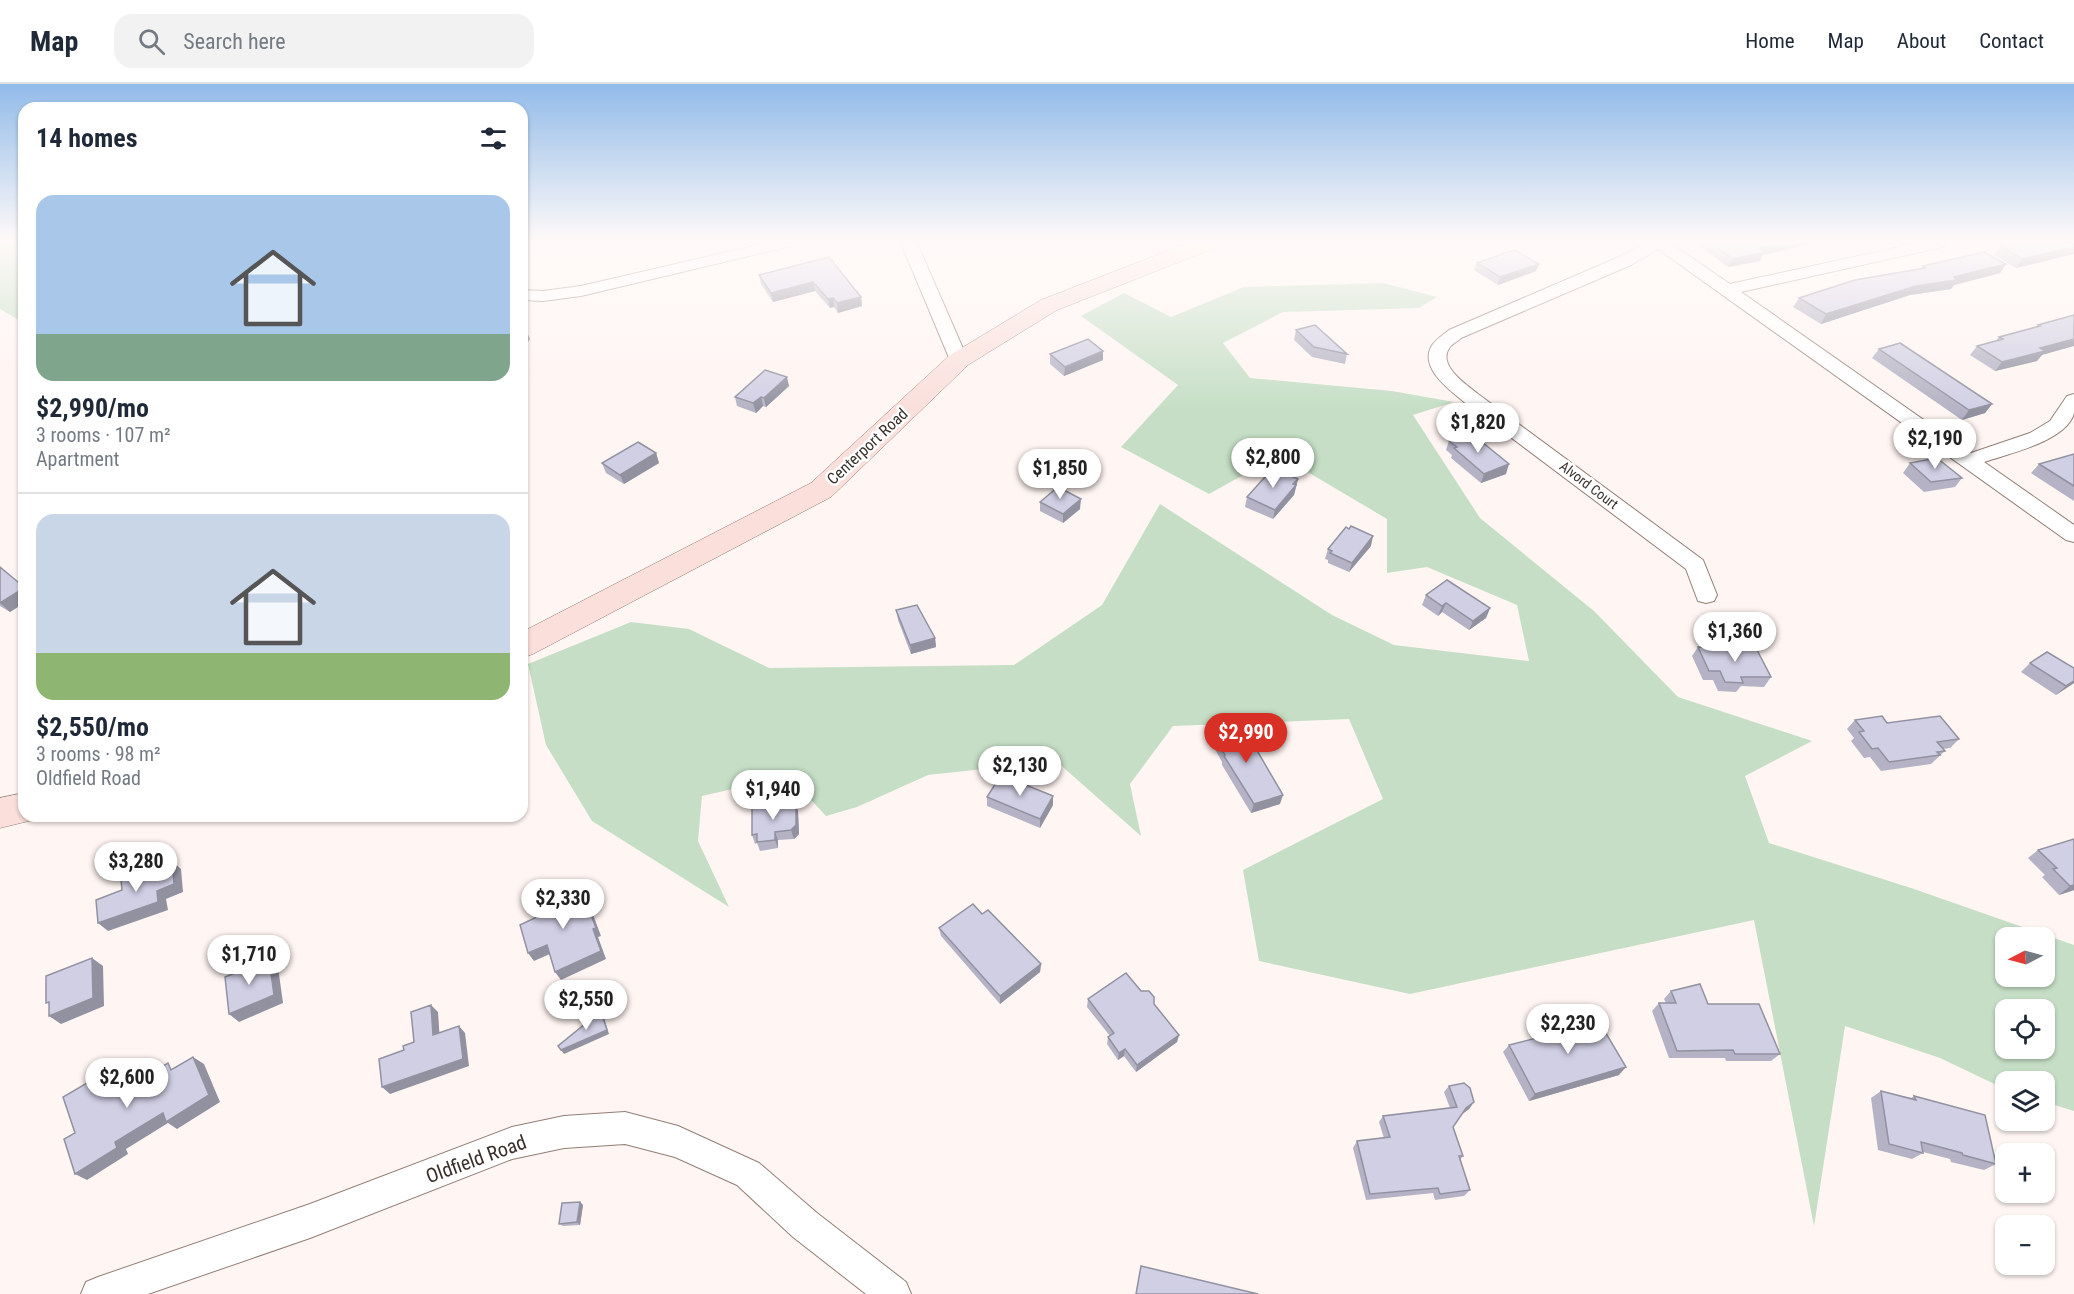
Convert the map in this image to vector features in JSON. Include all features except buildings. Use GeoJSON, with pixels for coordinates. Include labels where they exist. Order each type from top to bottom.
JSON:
{"type":"FeatureCollection","features":[{"type":"Feature","properties":{"kind":"main road","name":"Centerport Road"},"geometry":{"type":"LineString","coordinates":[[528,643],[725,542],[820,490],[959,360],[1049,305],[1063,299]]}},
{"type":"Feature","properties":{"kind":"main road"},"geometry":{"type":"LineString","coordinates":[[0,813],[18,809]]}},
{"type":"Feature","properties":{"kind":"street"},"geometry":{"type":"LineString","coordinates":[[933,299],[959,360]]}},
{"type":"Feature","properties":{"kind":"street","name":"Alvord Court"},"geometry":{"type":"LineString","coordinates":[[1535,299],[1455,334],[1440,346],[1438,359],[1446,375],[1471,398],[1695,565],[1706,595]]}},
{"type":"Feature","properties":{"kind":"street"},"geometry":{"type":"LineString","coordinates":[[1740,299],[2074,535]]}},
{"type":"Feature","properties":{"kind":"street"},"geometry":{"type":"LineString","coordinates":[[1969,460],[2037,437],[2056,425],[2074,400]]}},
{"type":"Feature","properties":{"kind":"street","name":"Oldfield Road"},"geometry":{"type":"LineString","coordinates":[[98,1294],[310,1221],[512,1143],[564,1132],[625,1128],[678,1142],[748,1174],[805,1225],[894,1294]]}},
{"type":"Feature","properties":{"kind":"green space"},"geometry":{"type":"Polygon","coordinates":[[[0,299],[18,299],[18,320],[0,309],[0,299]]]}},
{"type":"Feature","properties":{"kind":"green space"},"geometry":{"type":"Polygon","coordinates":[[[1112,299],[1137,299],[1171,317],[1214,299],[1433,299],[1419,308],[1283,312],[1223,343],[1250,378],[1392,391],[1454,402],[1413,415],[1480,518],[1594,611],[1678,697],[1812,741],[1745,776],[1769,843],[1914,889],[2023,927],[1995,927],[1995,987],[2055,987],[2055,938],[2074,945],[2074,1111],[2055,1105],[2055,1071],[1995,1071],[1995,1084],[1940,1058],[1845,1026],[1814,1226],[1754,920],[1410,994],[1259,961],[1243,870],[1383,799],[1349,719],[1173,726],[1130,784],[1141,836],[1056,761],[928,775],[857,807],[826,816],[789,776],[702,796],[698,841],[729,907],[592,821],[546,745],[528,664],[631,622],[689,629],[769,668],[1014,665],[1102,605],[1160,504],[1332,615],[1394,645],[1529,661],[1517,605],[1427,567],[1387,573],[1387,519],[1279,455],[1209,494],[1121,447],[1178,385],[1081,316],[1112,299]]]}}]}
